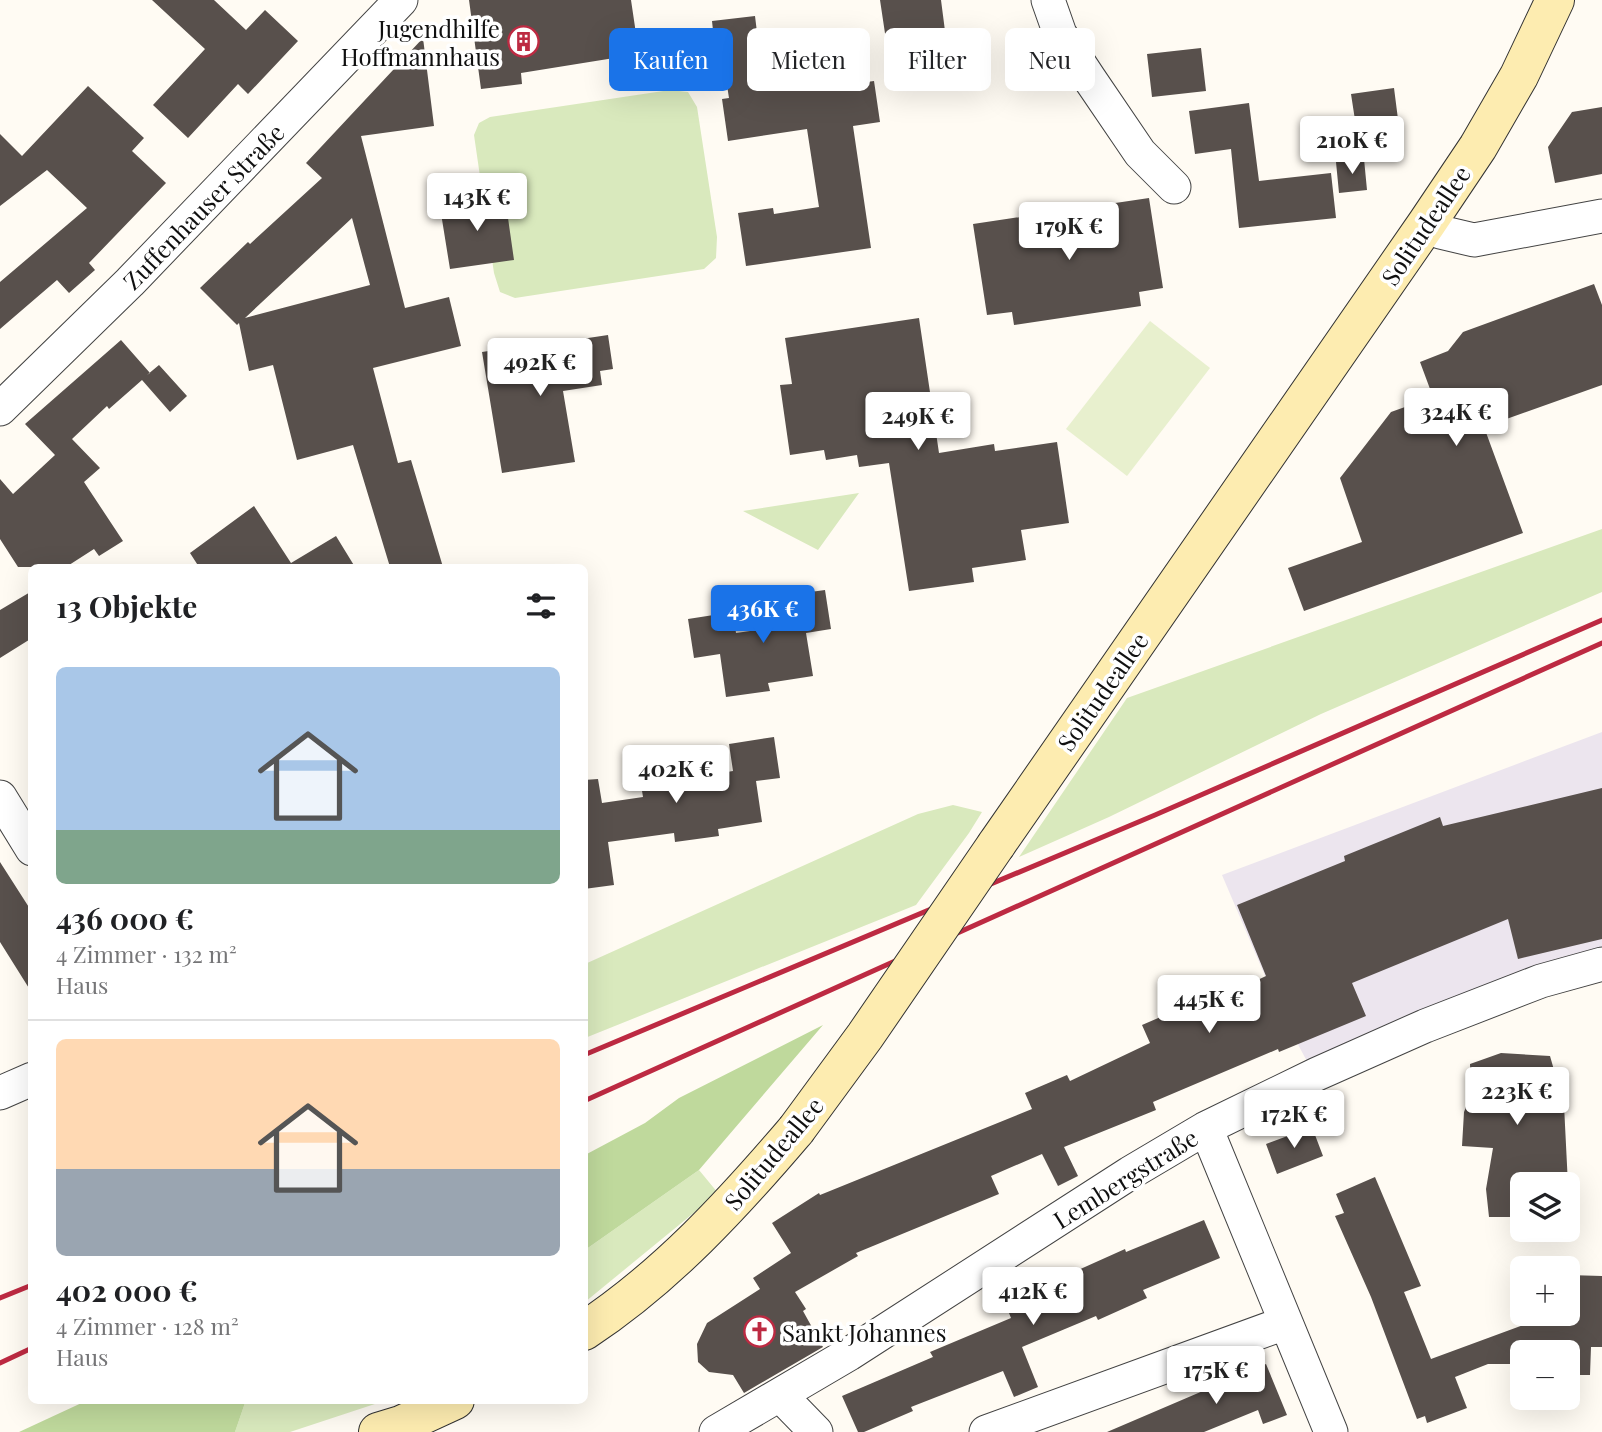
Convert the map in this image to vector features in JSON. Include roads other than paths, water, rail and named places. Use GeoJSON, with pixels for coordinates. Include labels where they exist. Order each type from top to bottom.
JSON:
{"type":"FeatureCollection","features":[{"type":"Feature","properties":{"kind":"main road","name":"Solitudeallee"},"geometry":{"type":"LineString","coordinates":[[588,1328],[633,1296],[683,1252],[743,1192],[796,1130],[866,1037],[1478,147],[1519,76],[1555,0]]}},
{"type":"Feature","properties":{"kind":"main road"},"geometry":{"type":"LineString","coordinates":[[394,1430],[447,1404]]}},
{"type":"Feature","properties":{"kind":"street","name":"Zuffenhauser Straße"},"geometry":{"type":"LineString","coordinates":[[0,409],[130,282],[401,0]]}},
{"type":"Feature","properties":{"kind":"street"},"geometry":{"type":"LineString","coordinates":[[1048,0],[1059,34],[1088,78],[1140,153],[1174,187]]}},
{"type":"Feature","properties":{"kind":"street"},"geometry":{"type":"LineString","coordinates":[[1427,223],[1440,232],[1474,240],[1602,216]]}},
{"type":"Feature","properties":{"kind":"street"},"geometry":{"type":"LineString","coordinates":[[0,797],[28,842]]}},
{"type":"Feature","properties":{"kind":"street","name":"Lembergstraße"},"geometry":{"type":"LineString","coordinates":[[716,1432],[849,1354],[1130,1173],[1206,1128],[1425,1026],[1541,981],[1602,964]]}},
{"type":"Feature","properties":{"kind":"street"},"geometry":{"type":"LineString","coordinates":[[0,1093],[28,1081]]}},
{"type":"Feature","properties":{"kind":"street"},"geometry":{"type":"LineString","coordinates":[[1206,1128],[1331,1432]]}},
{"type":"Feature","properties":{"kind":"street"},"geometry":{"type":"LineString","coordinates":[[986,1432],[1284,1323]]}},
{"type":"Feature","properties":{"kind":"street"},"geometry":{"type":"LineString","coordinates":[[780,1395],[816,1432]]}},
{"type":"Feature","properties":{"kind":"railway"},"geometry":{"type":"LineString","coordinates":[[588,1053],[1155,815],[1602,620]]}},
{"type":"Feature","properties":{"kind":"railway"},"geometry":{"type":"LineString","coordinates":[[588,1099],[1602,643]]}},
{"type":"Feature","properties":{"kind":"railway"},"geometry":{"type":"LineString","coordinates":[[0,1298],[28,1287]]}},
{"type":"Feature","properties":{"kind":"railway"},"geometry":{"type":"LineString","coordinates":[[0,1363],[28,1350]]}},
{"type":"Feature","properties":{"kind":"place","name":"Jugendhilfe Hoffmannhaus"},"geometry":{"type":"Point","coordinates":[523,42]}},
{"type":"Feature","properties":{"kind":"place","name":"Sankt Johannes"},"geometry":{"type":"Point","coordinates":[759,1332]}}]}
